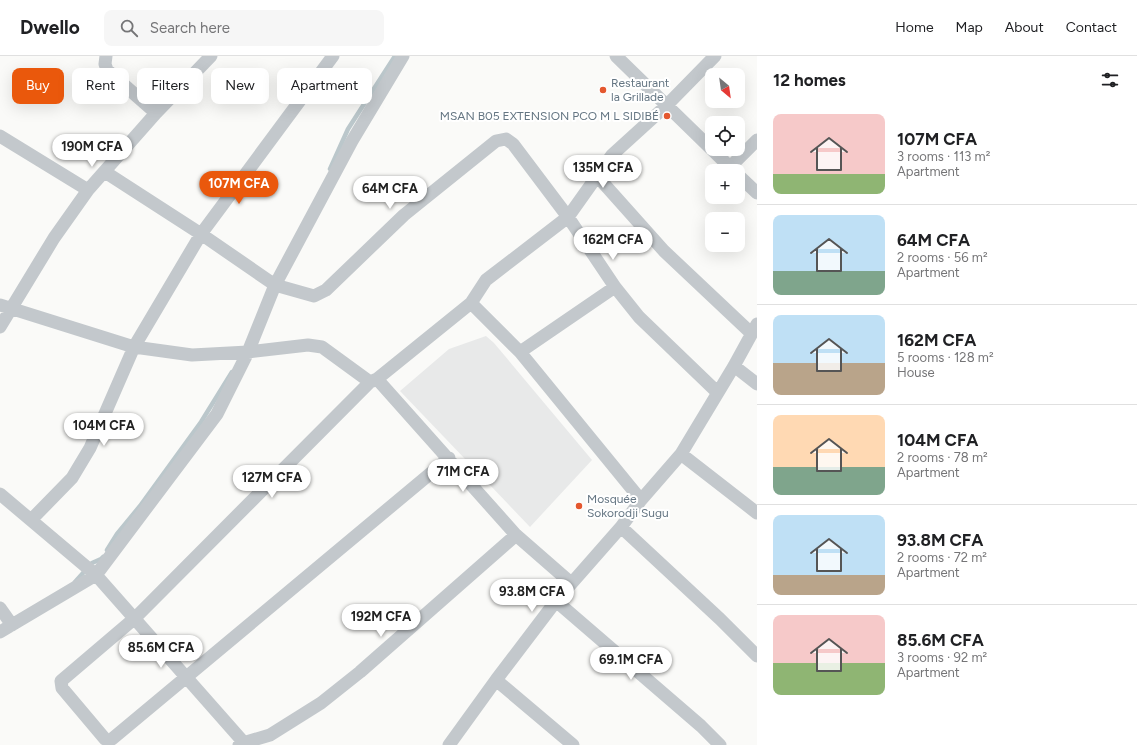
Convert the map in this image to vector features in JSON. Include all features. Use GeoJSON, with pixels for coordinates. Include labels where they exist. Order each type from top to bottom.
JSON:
{"type":"FeatureCollection","features":[{"type":"Feature","properties":{"kind":"street"},"geometry":{"type":"LineString","coordinates":[[106,56],[105,64],[107,70],[156,113]]}},
{"type":"Feature","properties":{"kind":"street"},"geometry":{"type":"LineString","coordinates":[[0,326],[6,307],[88,190],[156,113],[211,56]]}},
{"type":"Feature","properties":{"kind":"street"},"geometry":{"type":"LineString","coordinates":[[31,520],[72,478],[90,448],[134,347],[201,234],[333,56]]}},
{"type":"Feature","properties":{"kind":"street"},"geometry":{"type":"LineString","coordinates":[[0,632],[96,575],[217,414],[248,352],[275,285],[352,141],[403,56]]}},
{"type":"Feature","properties":{"kind":"street"},"geometry":{"type":"LineString","coordinates":[[616,56],[727,164]]}},
{"type":"Feature","properties":{"kind":"street"},"geometry":{"type":"LineString","coordinates":[[449,458],[112,739],[105,739],[62,688],[62,681],[135,618],[374,380],[471,304],[486,280],[568,217],[612,155],[667,105],[715,56]]}},
{"type":"Feature","properties":{"kind":"street"},"geometry":{"type":"LineString","coordinates":[[0,136],[88,190]]}},
{"type":"Feature","properties":{"kind":"street"},"geometry":{"type":"LineString","coordinates":[[105,172],[201,234],[275,285],[314,296],[326,290],[404,215],[496,141],[506,139],[513,144],[568,217],[615,287],[639,317],[717,392]]}},
{"type":"Feature","properties":{"kind":"street"},"geometry":{"type":"LineString","coordinates":[[739,164],[757,140]]}},
{"type":"Feature","properties":{"kind":"street"},"geometry":{"type":"LineString","coordinates":[[449,745],[556,601],[621,527],[641,500],[681,454],[734,366],[754,328],[664,251],[596,176]]}},
{"type":"Feature","properties":{"kind":"street"},"geometry":{"type":"LineString","coordinates":[[745,182],[757,193]]}},
{"type":"Feature","properties":{"kind":"street"},"geometry":{"type":"LineString","coordinates":[[520,352],[615,287]]}},
{"type":"Feature","properties":{"kind":"street"},"geometry":{"type":"LineString","coordinates":[[471,304],[520,352],[641,500]]}},
{"type":"Feature","properties":{"kind":"street"},"geometry":{"type":"LineString","coordinates":[[6,307],[134,347],[192,355],[248,352],[308,345],[322,347],[374,380],[449,458],[516,535],[571,583]]}},
{"type":"Feature","properties":{"kind":"street"},"geometry":{"type":"LineString","coordinates":[[734,366],[757,384]]}},
{"type":"Feature","properties":{"kind":"street"},"geometry":{"type":"LineString","coordinates":[[681,454],[757,513]]}},
{"type":"Feature","properties":{"kind":"street"},"geometry":{"type":"LineString","coordinates":[[0,494],[96,575],[135,618],[243,744],[270,735],[321,703],[360,672],[516,535]]}},
{"type":"Feature","properties":{"kind":"street"},"geometry":{"type":"LineString","coordinates":[[621,527],[720,619],[757,656]]}},
{"type":"Feature","properties":{"kind":"street"},"geometry":{"type":"LineString","coordinates":[[556,601],[701,726],[720,745]]}},
{"type":"Feature","properties":{"kind":"street"},"geometry":{"type":"LineString","coordinates":[[0,608],[12,625]]}},
{"type":"Feature","properties":{"kind":"street"},"geometry":{"type":"LineString","coordinates":[[496,680],[573,745]]}},
{"type":"Feature","properties":{"kind":"shaded area"},"geometry":{"type":"Polygon","coordinates":[[[486,336],[494,343],[592,460],[530,527],[400,391],[449,349],[486,336]]]}},
{"type":"Feature","properties":{"kind":"waterway"},"geometry":{"type":"LineString","coordinates":[[330,169],[348,129],[395,56]]}},
{"type":"Feature","properties":{"kind":"waterway"},"geometry":{"type":"LineString","coordinates":[[107,550],[117,534],[140,506],[201,422],[232,372]]}},
{"type":"Feature","properties":{"kind":"waterway"},"geometry":{"type":"LineString","coordinates":[[75,582],[92,563],[103,557]]}},
{"type":"Feature","properties":{"kind":"place","name":"Restaurant la Grillade"},"geometry":{"type":"Point","coordinates":[603,90]}},
{"type":"Feature","properties":{"kind":"place","name":"MSAN B05 EXTENSION PCO M L SIDIBÉ"},"geometry":{"type":"Point","coordinates":[667,116]}},
{"type":"Feature","properties":{"kind":"place","name":"Mosquée Sokorodji Sugu"},"geometry":{"type":"Point","coordinates":[579,506]}}]}
